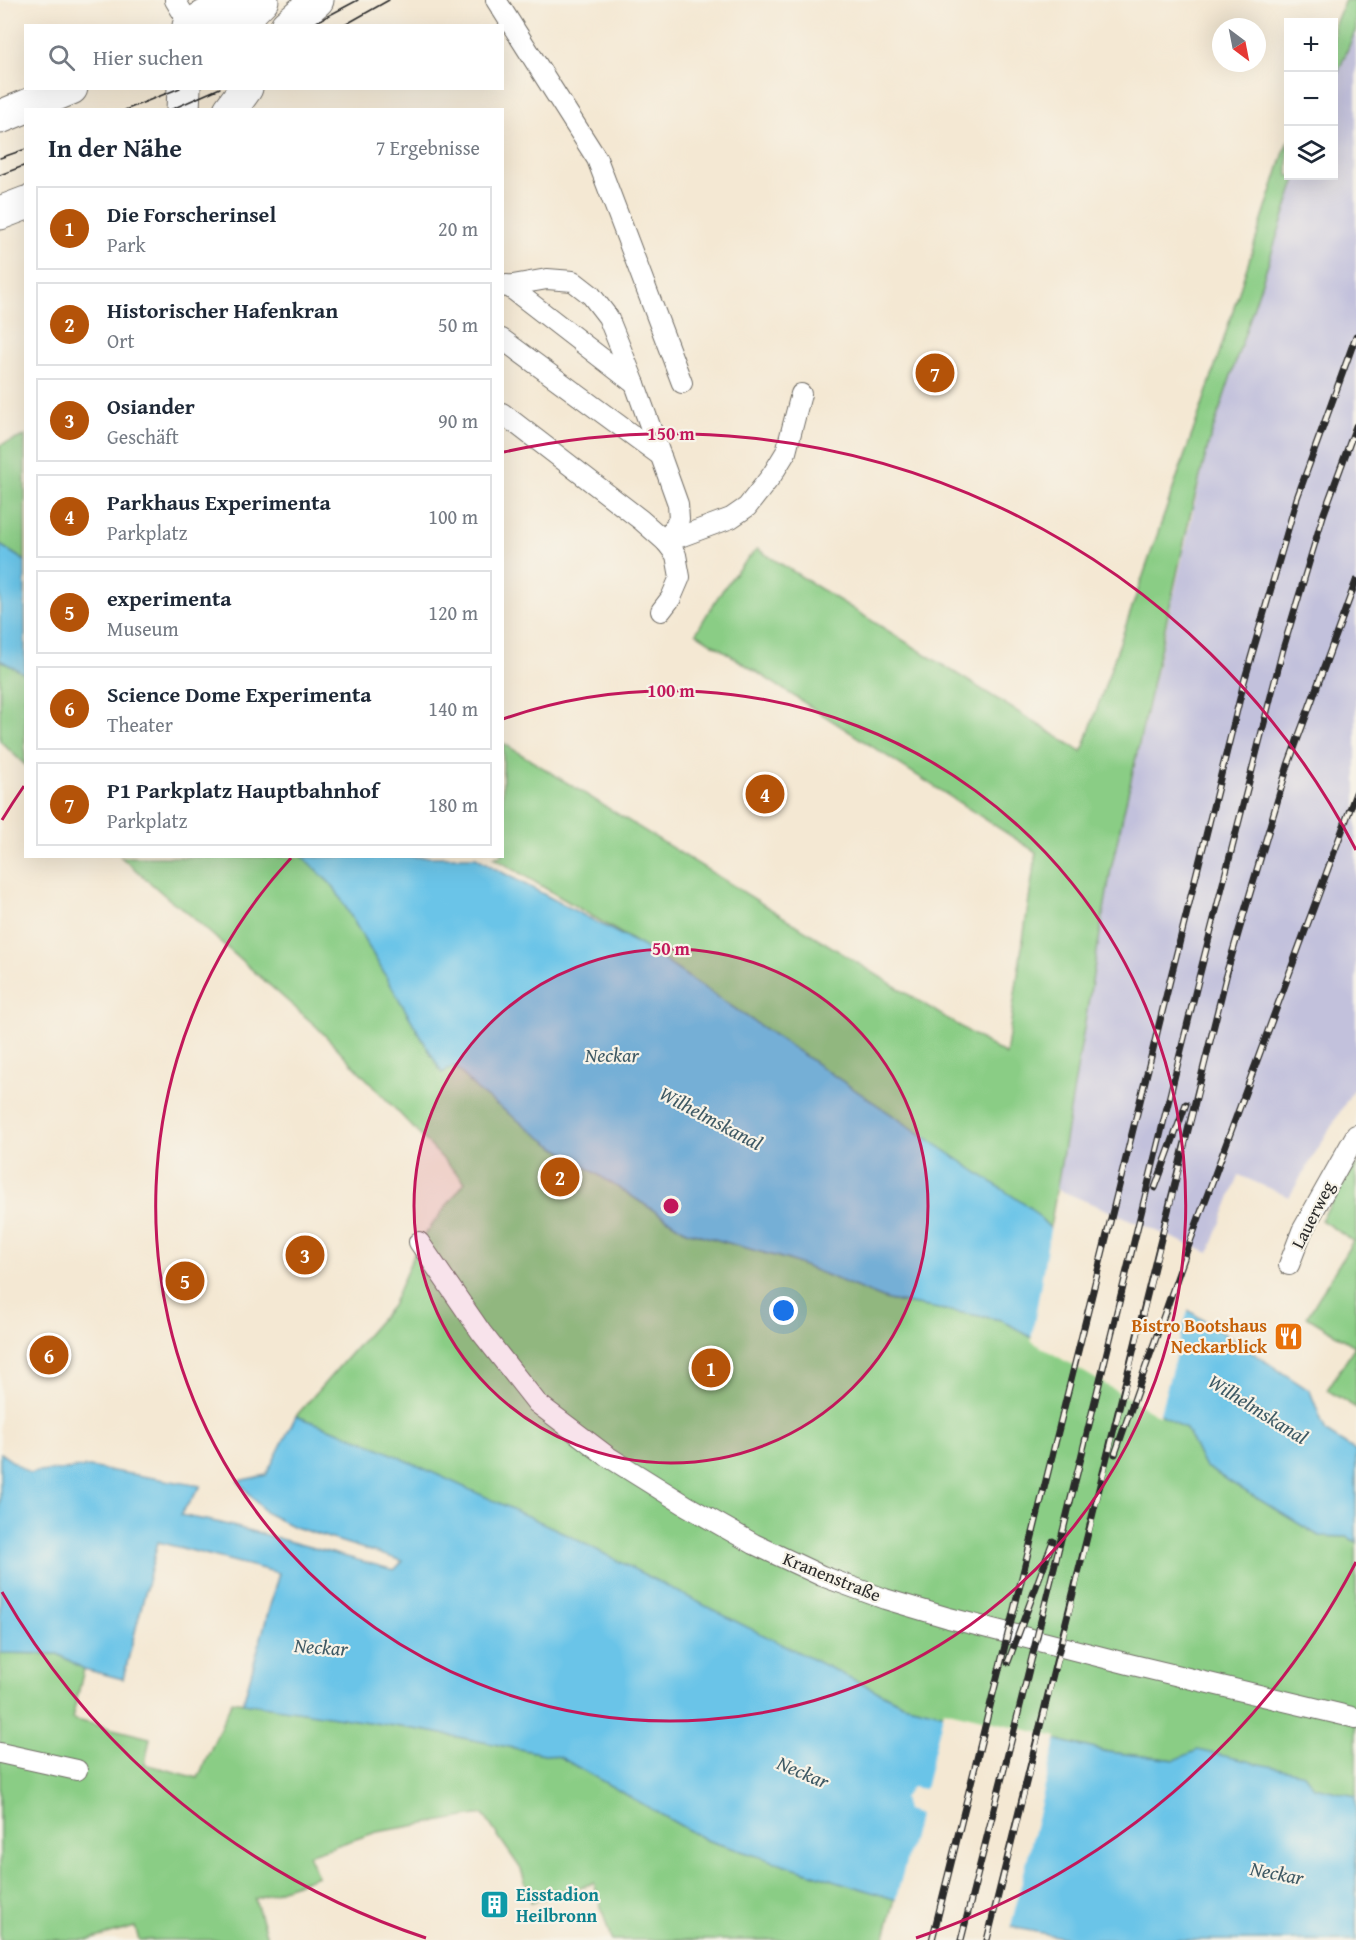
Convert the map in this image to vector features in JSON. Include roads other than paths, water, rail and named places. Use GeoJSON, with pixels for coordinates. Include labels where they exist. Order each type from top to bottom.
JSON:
{"type":"FeatureCollection","features":[{"type":"Feature","properties":{"kind":"street"},"geometry":{"type":"LineString","coordinates":[[192,24],[234,0]]}},
{"type":"Feature","properties":{"kind":"street"},"geometry":{"type":"LineString","coordinates":[[238,24],[262,0]]}},
{"type":"Feature","properties":{"kind":"street"},"geometry":{"type":"LineString","coordinates":[[289,24],[316,0]]}},
{"type":"Feature","properties":{"kind":"street"},"geometry":{"type":"LineString","coordinates":[[0,117],[66,90]]}},
{"type":"Feature","properties":{"kind":"street"},"geometry":{"type":"LineString","coordinates":[[183,108],[184,90]]}},
{"type":"Feature","properties":{"kind":"street"},"geometry":{"type":"LineString","coordinates":[[0,213],[24,204]]}},
{"type":"Feature","properties":{"kind":"lane"},"geometry":{"type":"LineString","coordinates":[[175,0],[189,24]]}},
{"type":"Feature","properties":{"kind":"lane"},"geometry":{"type":"LineString","coordinates":[[496,0],[597,159],[682,383]]}},
{"type":"Feature","properties":{"kind":"lane"},"geometry":{"type":"LineString","coordinates":[[505,286],[547,279],[573,281],[591,295],[608,317],[678,504],[680,519],[666,542]]}},
{"type":"Feature","properties":{"kind":"lane"},"geometry":{"type":"LineString","coordinates":[[505,286],[635,384]]}},
{"type":"Feature","properties":{"kind":"lane"},"geometry":{"type":"LineString","coordinates":[[504,340],[661,456]]}},
{"type":"Feature","properties":{"kind":"lane"},"geometry":{"type":"LineString","coordinates":[[666,542],[731,518],[747,507],[772,475],[786,452],[801,394]]}},
{"type":"Feature","properties":{"kind":"lane"},"geometry":{"type":"LineString","coordinates":[[504,415],[641,520],[666,542],[676,555],[680,577],[671,598],[661,611]]}},
{"type":"Feature","properties":{"kind":"lane","name":"Lauerweg"},"geometry":{"type":"LineString","coordinates":[[1289,1265],[1302,1231],[1356,1135]]}},
{"type":"Feature","properties":{"kind":"lane","name":"Kranenstraße"},"geometry":{"type":"LineString","coordinates":[[419,1242],[481,1332],[537,1403],[607,1456],[687,1506],[754,1544],[822,1576],[885,1599],[949,1618],[1151,1670],[1356,1718]]}},
{"type":"Feature","properties":{"kind":"lane"},"geometry":{"type":"LineString","coordinates":[[0,1752],[76,1770]]}},
{"type":"Feature","properties":{"kind":"water"},"geometry":{"type":"Polygon","coordinates":[[[0,545],[24,560],[24,673],[0,660],[0,545]]]}},
{"type":"Feature","properties":{"kind":"water","name":"Neckar"},"geometry":{"type":"Polygon","coordinates":[[[304,858],[478,858],[642,946],[1030,1208],[1050,1228],[1188,1310],[1310,1391],[1326,1432],[1356,1451],[1356,1542],[1348,1537],[1319,1536],[1204,1466],[1186,1429],[1002,1320],[888,1300],[789,1260],[686,1231],[550,1144],[477,1090],[455,1066],[442,1073],[334,887],[304,858]]]}},
{"type":"Feature","properties":{"kind":"water"},"geometry":{"type":"Polygon","coordinates":[[[296,1416],[364,1441],[560,1531],[903,1704],[1108,1752],[1175,1760],[1198,1750],[1304,1774],[1314,1787],[1356,1796],[1356,1940],[1076,1940],[932,1911],[706,1840],[560,1757],[427,1731],[243,1703],[279,1573],[158,1542],[123,1679],[84,1669],[58,1654],[0,1653],[0,1453],[29,1473],[89,1467],[201,1486],[180,1515],[221,1523],[394,1570],[403,1561],[294,1527],[266,1513],[238,1481],[266,1475],[296,1416]]]}},
{"type":"Feature","properties":{"kind":"tram line"},"geometry":{"type":"LineString","coordinates":[[313,24],[358,0]]}},
{"type":"Feature","properties":{"kind":"tram line"},"geometry":{"type":"LineString","coordinates":[[347,24],[389,0]]}},
{"type":"Feature","properties":{"kind":"tram line"},"geometry":{"type":"LineString","coordinates":[[130,108],[175,90]]}},
{"type":"Feature","properties":{"kind":"tram line"},"geometry":{"type":"LineString","coordinates":[[175,108],[215,90]]}},
{"type":"Feature","properties":{"kind":"tram line"},"geometry":{"type":"LineString","coordinates":[[0,158],[24,150]]}},
{"type":"Feature","properties":{"kind":"tram line"},"geometry":{"type":"LineString","coordinates":[[0,175],[24,166]]}},
{"type":"Feature","properties":{"kind":"railway"},"geometry":{"type":"LineString","coordinates":[[932,1940],[1244,682],[1297,498],[1356,336]]}},
{"type":"Feature","properties":{"kind":"railway"},"geometry":{"type":"LineString","coordinates":[[961,1940],[1199,977],[1283,649],[1323,516],[1356,426]]}},
{"type":"Feature","properties":{"kind":"railway"},"geometry":{"type":"LineString","coordinates":[[1225,978],[1288,765],[1356,581]]}},
{"type":"Feature","properties":{"kind":"railway"},"geometry":{"type":"LineString","coordinates":[[1115,1454],[1187,1250],[1356,793]]}},
{"type":"Feature","properties":{"kind":"railway"},"geometry":{"type":"LineString","coordinates":[[987,1940],[1228,969]]}},
{"type":"Feature","properties":{"kind":"railway"},"geometry":{"type":"LineString","coordinates":[[1155,1188],[1186,1104]]}},
{"type":"Feature","properties":{"kind":"railway"},"geometry":{"type":"LineString","coordinates":[[1008,1662],[1053,1541]]}},
{"type":"Feature","properties":{"kind":"place","name":"P1 Parkplatz Hauptbahnhof"},"geometry":{"type":"Point","coordinates":[935,373]}},
{"type":"Feature","properties":{"kind":"place","name":"Parkhaus Experimenta"},"geometry":{"type":"Point","coordinates":[765,794]}},
{"type":"Feature","properties":{"kind":"place","name":"Historischer Hafenkran"},"geometry":{"type":"Point","coordinates":[560,1177]}},
{"type":"Feature","properties":{"kind":"place","name":"Osiander"},"geometry":{"type":"Point","coordinates":[305,1255]}},
{"type":"Feature","properties":{"kind":"place","name":"experimenta"},"geometry":{"type":"Point","coordinates":[185,1281]}},
{"type":"Feature","properties":{"kind":"place","name":"Bistro Bootshaus Neckarblick"},"geometry":{"type":"Point","coordinates":[1288,1336]}},
{"type":"Feature","properties":{"kind":"place","name":"Science Dome Experimenta"},"geometry":{"type":"Point","coordinates":[49,1355]}},
{"type":"Feature","properties":{"kind":"place","name":"Die Forscherinsel"},"geometry":{"type":"Point","coordinates":[711,1368]}},
{"type":"Feature","properties":{"kind":"place","name":"Eisstadion Heilbronn"},"geometry":{"type":"Point","coordinates":[495,1905]}},
{"type":"Feature","properties":{"kind":"water label","name":"Wilhelmskanal"},"geometry":{"type":"Point","coordinates":[711,1118]}},
{"type":"Feature","properties":{"kind":"water label","name":"Wilhelmskanal"},"geometry":{"type":"Point","coordinates":[1258,1409]}}]}
